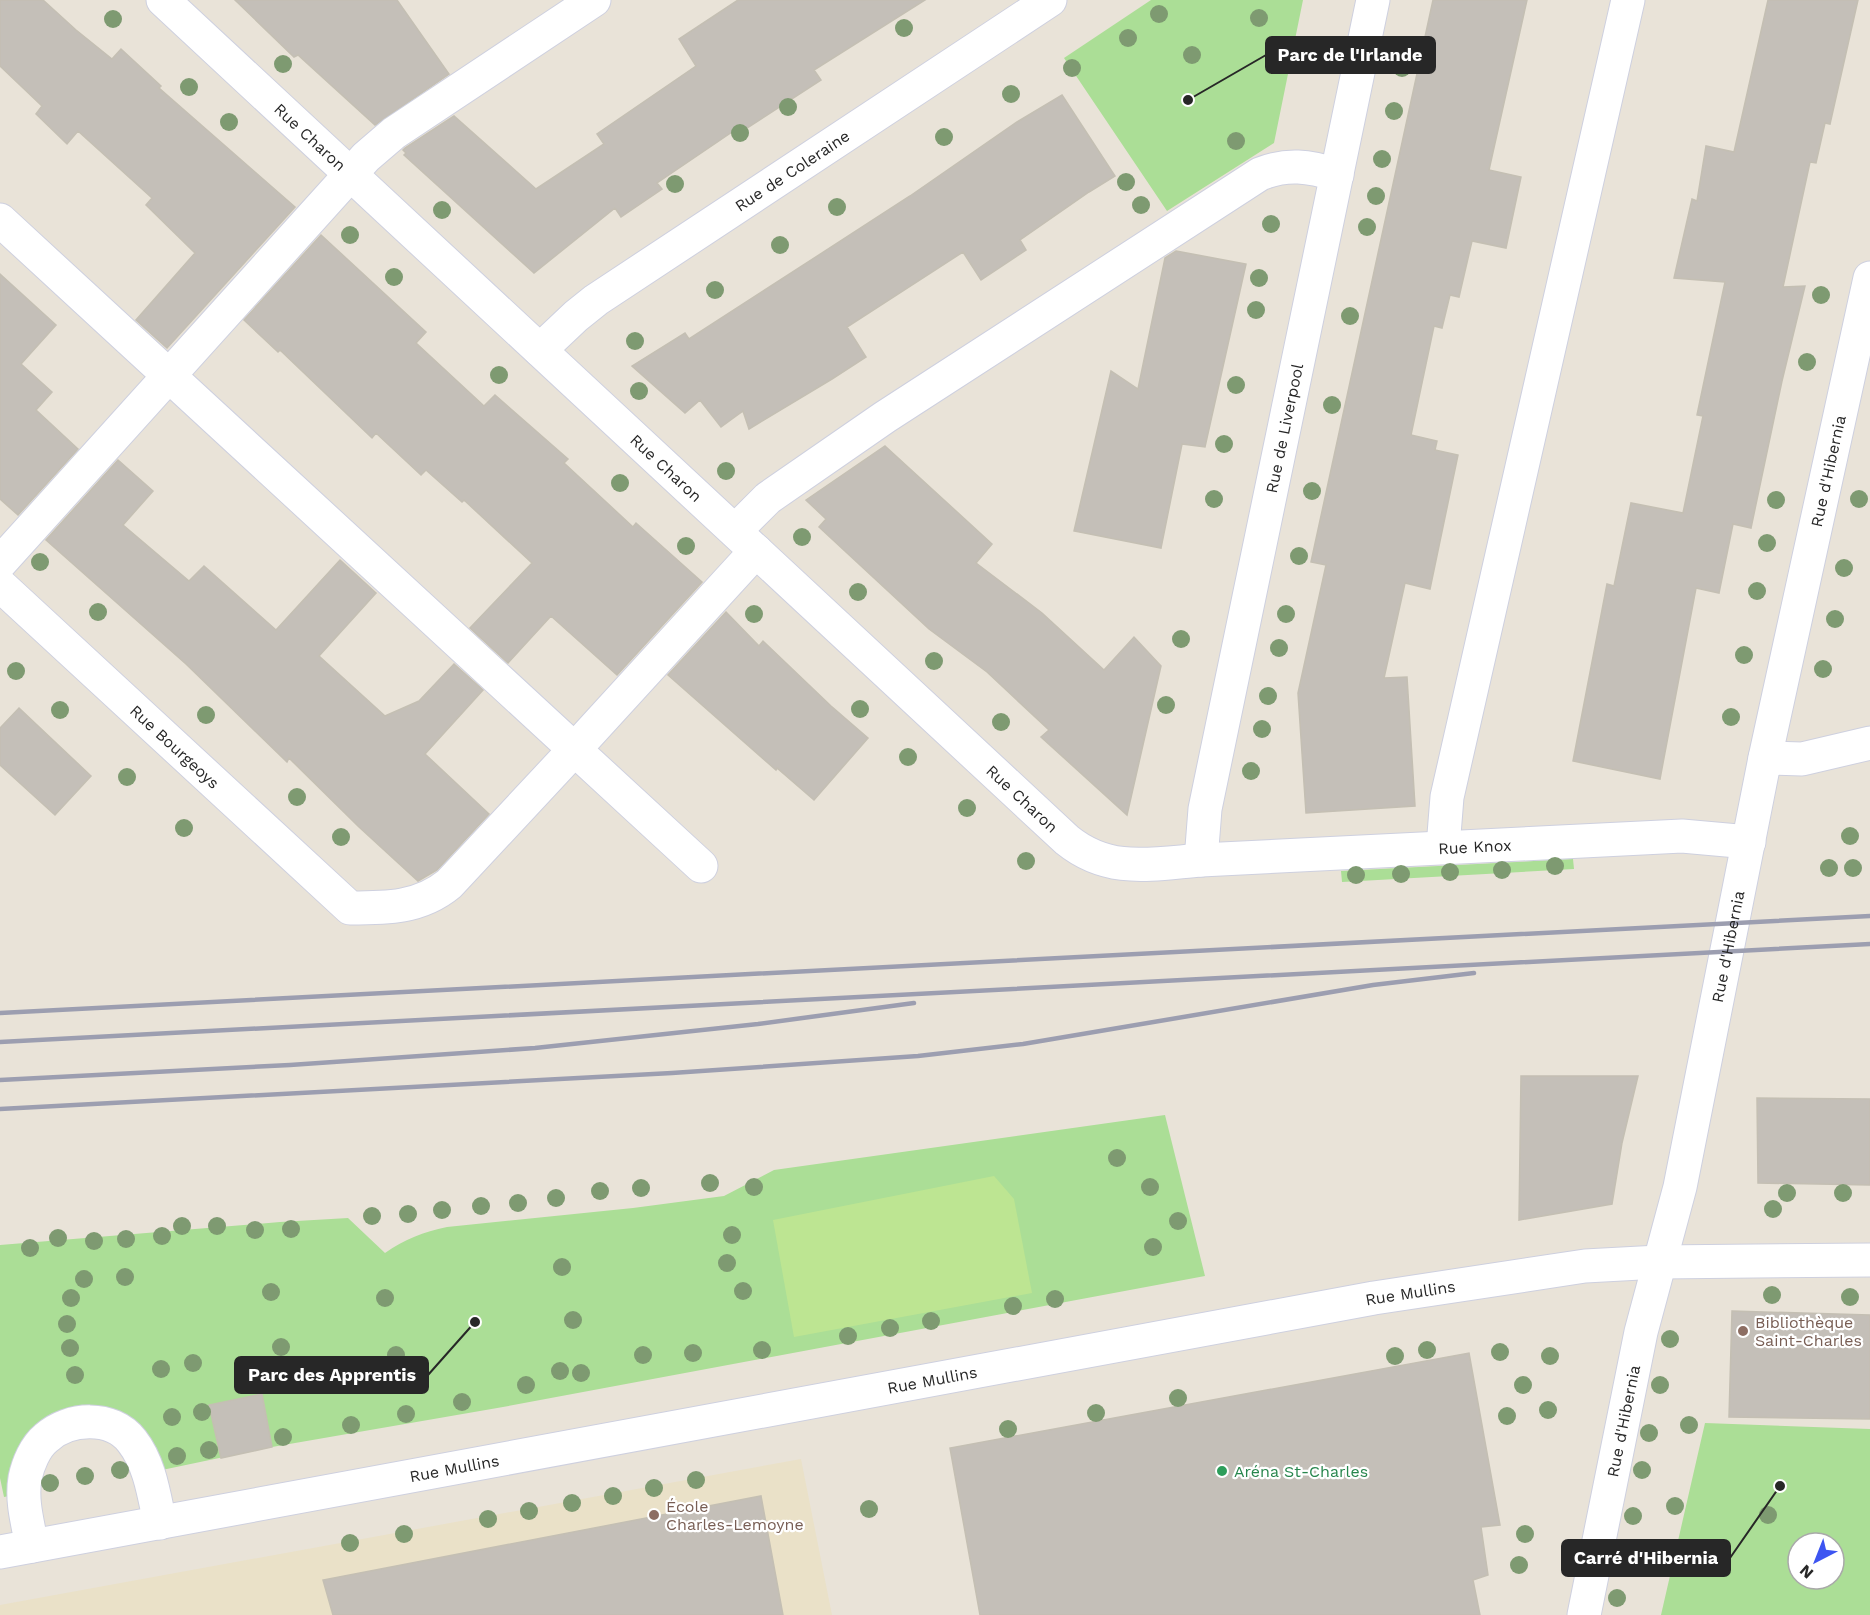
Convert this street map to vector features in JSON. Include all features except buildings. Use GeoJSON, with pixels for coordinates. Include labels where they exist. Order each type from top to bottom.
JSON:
{"type":"FeatureCollection","features":[{"type":"Feature","properties":{"kind":"street","name":"Rue Charon"},"geometry":{"type":"LineString","coordinates":[[163,0],[1077,848],[1108,862],[1130,865],[1201,860]]}},
{"type":"Feature","properties":{"kind":"street"},"geometry":{"type":"LineString","coordinates":[[0,562],[366,157],[394,133],[594,0]]}},
{"type":"Feature","properties":{"kind":"street","name":"Rue de Coleraine"},"geometry":{"type":"LineString","coordinates":[[540,350],[596,300],[1050,0]]}},
{"type":"Feature","properties":{"kind":"street","name":"Rue de Liverpool"},"geometry":{"type":"LineString","coordinates":[[1201,860],[1205,809],[1373,0]]}},
{"type":"Feature","properties":{"kind":"street"},"geometry":{"type":"LineString","coordinates":[[1443,847],[1447,797],[1628,0]]}},
{"type":"Feature","properties":{"kind":"street"},"geometry":{"type":"LineString","coordinates":[[574,750],[746,541],[768,498],[885,417],[1260,174],[1275,168],[1300,165],[1337,174]]}},
{"type":"Feature","properties":{"kind":"street"},"geometry":{"type":"LineString","coordinates":[[0,220],[700,866]]}},
{"type":"Feature","properties":{"kind":"street","name":"Rue d'Hibernia"},"geometry":{"type":"LineString","coordinates":[[1584,1615],[1641,1332],[1680,1187],[1765,758],[1870,278]]}},
{"type":"Feature","properties":{"kind":"street","name":"Rue Bourgeoys"},"geometry":{"type":"LineString","coordinates":[[0,585],[350,908],[402,906],[422,901],[440,891],[574,750]]}},
{"type":"Feature","properties":{"kind":"street"},"geometry":{"type":"LineString","coordinates":[[1765,758],[1802,759],[1870,743]]}},
{"type":"Feature","properties":{"kind":"street","name":"Rue Knox"},"geometry":{"type":"LineString","coordinates":[[1201,860],[1682,836],[1749,842]]}},
{"type":"Feature","properties":{"kind":"street","name":"Rue Mullins"},"geometry":{"type":"LineString","coordinates":[[0,1552],[1374,1298],[1585,1266],[1659,1262],[1870,1260]]}},
{"type":"Feature","properties":{"kind":"street"},"geometry":{"type":"LineString","coordinates":[[32,1546],[24,1502],[25,1479],[29,1466],[44,1439],[54,1431],[73,1423],[105,1424],[123,1432],[132,1441],[170,1521]]}},
{"type":"Feature","properties":{"kind":"shaded area","name":"École Charles-Lemoyne"},"geometry":{"type":"Polygon","coordinates":[[[801,1459],[832,1615],[0,1615],[0,1605],[801,1459]]]}},
{"type":"Feature","properties":{"kind":"green space"},"geometry":{"type":"Polygon","coordinates":[[[1151,0],[1303,0],[1274,143],[1167,211],[1064,58],[1151,0]]]}},
{"type":"Feature","properties":{"kind":"green space"},"geometry":{"type":"Polygon","coordinates":[[[1573,859],[1574,869],[1342,882],[1341,871],[1573,859]]]}},
{"type":"Feature","properties":{"kind":"green space"},"geometry":{"type":"Polygon","coordinates":[[[1165,1115],[1205,1276],[503,1407],[272,1447],[162,1470],[100,1408],[9,1496],[4,1497],[0,1478],[0,1245],[348,1218],[385,1253],[415,1237],[447,1227],[633,1208],[724,1196],[774,1170],[1165,1115]]]}},
{"type":"Feature","properties":{"kind":"green space"},"geometry":{"type":"Polygon","coordinates":[[[994,1176],[1014,1199],[1032,1293],[794,1337],[773,1220],[994,1176]]]}},
{"type":"Feature","properties":{"kind":"green space"},"geometry":{"type":"Polygon","coordinates":[[[1705,1423],[1870,1429],[1870,1615],[1661,1615],[1705,1423]]]}},
{"type":"Feature","properties":{"kind":"railway"},"geometry":{"type":"LineString","coordinates":[[0,1013],[1870,916]]}},
{"type":"Feature","properties":{"kind":"railway"},"geometry":{"type":"LineString","coordinates":[[0,1042],[1870,944]]}},
{"type":"Feature","properties":{"kind":"railway"},"geometry":{"type":"LineString","coordinates":[[0,1109],[672,1073],[918,1056],[1023,1044],[1373,985],[1474,973]]}},
{"type":"Feature","properties":{"kind":"railway"},"geometry":{"type":"LineString","coordinates":[[0,1080],[290,1065],[535,1048],[758,1024],[914,1003]]}},
{"type":"Feature","properties":{"kind":"place","name":"Parc de l'Irlande"},"geometry":{"type":"Point","coordinates":[1188,100]}},
{"type":"Feature","properties":{"kind":"place","name":"Parc des Apprentis"},"geometry":{"type":"Point","coordinates":[475,1322]}},
{"type":"Feature","properties":{"kind":"place","name":"Bibliothèque Saint-Charles"},"geometry":{"type":"Point","coordinates":[1743,1331]}},
{"type":"Feature","properties":{"kind":"place","name":"Aréna St-Charles"},"geometry":{"type":"Point","coordinates":[1222,1471]}},
{"type":"Feature","properties":{"kind":"place","name":"Carré d'Hibernia"},"geometry":{"type":"Point","coordinates":[1780,1486]}},
{"type":"Feature","properties":{"kind":"place","name":"École Charles-Lemoyne"},"geometry":{"type":"Point","coordinates":[654,1515]}}]}
